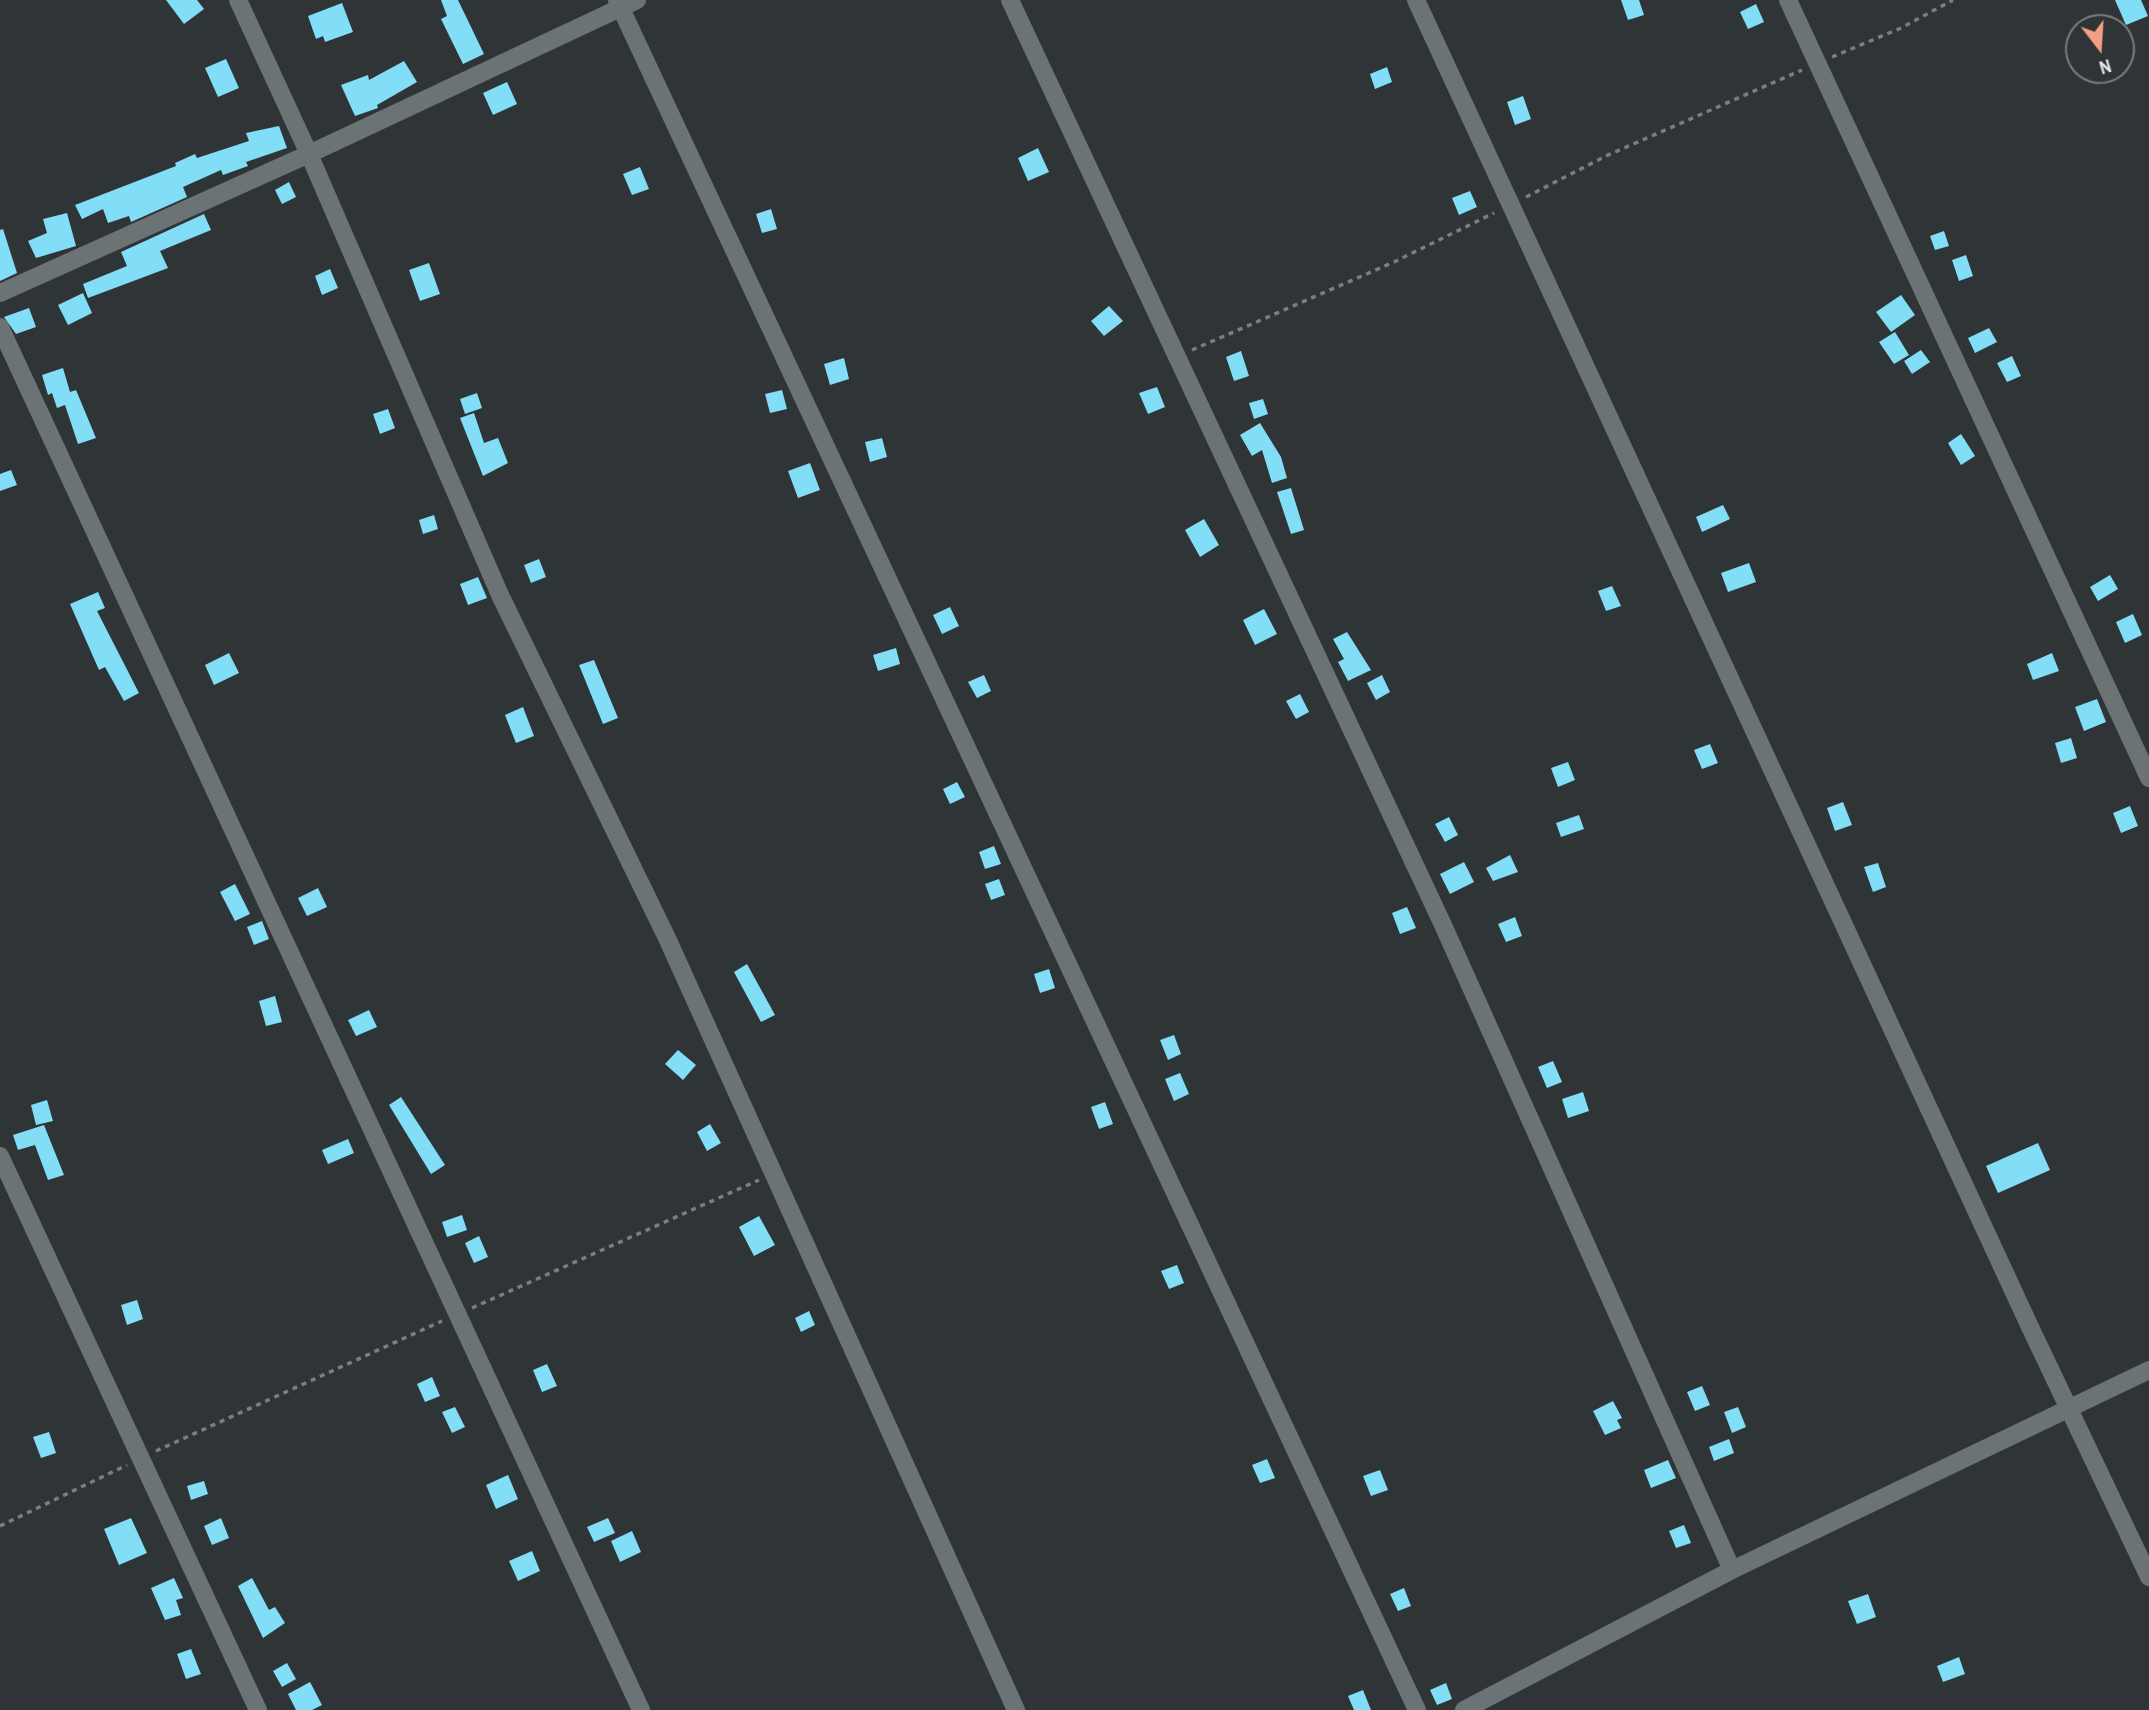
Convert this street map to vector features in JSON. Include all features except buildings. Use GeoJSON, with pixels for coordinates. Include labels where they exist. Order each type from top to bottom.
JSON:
{"type":"FeatureCollection","features":[{"type":"Feature","properties":{"kind":"street"},"geometry":{"type":"LineString","coordinates":[[238,0],[309,154],[500,595],[667,938],[1016,1710]]}},
{"type":"Feature","properties":{"kind":"street"},"geometry":{"type":"LineString","coordinates":[[1010,0],[1443,926],[1732,1570]]}},
{"type":"Feature","properties":{"kind":"street"},"geometry":{"type":"LineString","coordinates":[[1416,0],[2149,1577]]}},
{"type":"Feature","properties":{"kind":"street"},"geometry":{"type":"LineString","coordinates":[[1788,0],[2149,778]]}},
{"type":"Feature","properties":{"kind":"street"},"geometry":{"type":"LineString","coordinates":[[0,293],[309,154],[625,3],[1417,1710]]}},
{"type":"Feature","properties":{"kind":"street"},"geometry":{"type":"LineString","coordinates":[[0,327],[641,1710]]}},
{"type":"Feature","properties":{"kind":"street"},"geometry":{"type":"LineString","coordinates":[[0,1156],[258,1710]]}},
{"type":"Feature","properties":{"kind":"street"},"geometry":{"type":"LineString","coordinates":[[1464,1710],[1732,1570],[2149,1370]]}},
{"type":"Feature","properties":{"kind":"path"},"geometry":{"type":"LineString","coordinates":[[1175,357],[1394,262],[1606,156],[1902,28],[1953,0]]}},
{"type":"Feature","properties":{"kind":"path"},"geometry":{"type":"LineString","coordinates":[[0,1526],[141,1458],[774,1174]]}}]}
